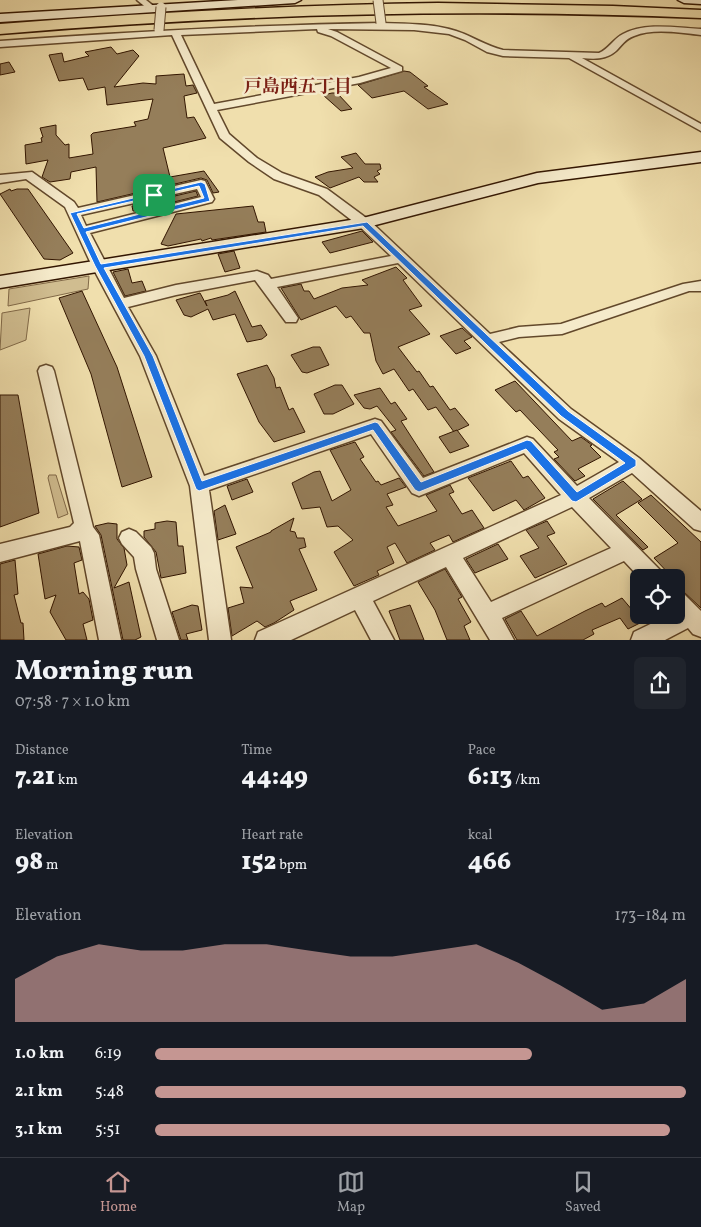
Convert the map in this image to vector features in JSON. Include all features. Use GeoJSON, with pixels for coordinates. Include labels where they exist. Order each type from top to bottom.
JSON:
{"type":"FeatureCollection","features":[{"type":"Feature","properties":{"kind":"highway"},"geometry":{"type":"LineString","coordinates":[[0,29],[297,7],[509,0]]}},
{"type":"Feature","properties":{"kind":"highway"},"geometry":{"type":"LineString","coordinates":[[610,2],[701,9]]}},
{"type":"Feature","properties":{"kind":"highway"},"geometry":{"type":"LineString","coordinates":[[177,16],[297,10],[412,8],[573,9],[701,14]]}},
{"type":"Feature","properties":{"kind":"highway"},"geometry":{"type":"LineString","coordinates":[[0,34],[177,20],[307,16],[464,13],[701,18]]}},
{"type":"Feature","properties":{"kind":"highway"},"geometry":{"type":"LineString","coordinates":[[307,16],[460,20]]}},
{"type":"Feature","properties":{"kind":"highway"},"geometry":{"type":"LineString","coordinates":[[609,22],[701,24]]}},
{"type":"Feature","properties":{"kind":"street"},"geometry":{"type":"LineString","coordinates":[[141,0],[156,8]]}},
{"type":"Feature","properties":{"kind":"street"},"geometry":{"type":"LineString","coordinates":[[0,18],[295,0]]}},
{"type":"Feature","properties":{"kind":"street"},"geometry":{"type":"LineString","coordinates":[[378,0],[381,25]]}},
{"type":"Feature","properties":{"kind":"street"},"geometry":{"type":"LineString","coordinates":[[684,0],[701,2]]}},
{"type":"Feature","properties":{"kind":"street"},"geometry":{"type":"LineString","coordinates":[[156,8],[159,33]]}},
{"type":"Feature","properties":{"kind":"street"},"geometry":{"type":"LineString","coordinates":[[0,44],[159,33],[176,34],[292,27],[381,25],[451,32],[468,38],[490,50],[503,52],[600,56],[610,52],[623,37],[630,34],[656,31],[701,32]]}},
{"type":"Feature","properties":{"kind":"street"},"geometry":{"type":"LineString","coordinates":[[212,108],[360,80],[399,68],[334,34],[323,30],[292,27]]}},
{"type":"Feature","properties":{"kind":"street"},"geometry":{"type":"LineString","coordinates":[[176,34],[224,136],[253,160],[278,176],[323,192],[364,223],[565,414],[633,463],[701,523]]}},
{"type":"Feature","properties":{"kind":"street"},"geometry":{"type":"LineString","coordinates":[[572,56],[701,128]]}},
{"type":"Feature","properties":{"kind":"street"},"geometry":{"type":"LineString","coordinates":[[0,282],[364,223],[537,178],[701,157]]}},
{"type":"Feature","properties":{"kind":"street"},"geometry":{"type":"LineString","coordinates":[[0,179],[28,175],[70,205],[99,266],[148,356],[199,486],[220,640]]}},
{"type":"Feature","properties":{"kind":"street"},"geometry":{"type":"LineString","coordinates":[[74,213],[201,184],[208,200],[82,230]]}},
{"type":"Feature","properties":{"kind":"street"},"geometry":{"type":"LineString","coordinates":[[106,205],[113,223]]}},
{"type":"Feature","properties":{"kind":"street"},"geometry":{"type":"LineString","coordinates":[[268,284],[401,258]]}},
{"type":"Feature","properties":{"kind":"street"},"geometry":{"type":"LineString","coordinates":[[120,304],[176,290],[256,275],[263,278],[268,284],[291,318]]}},
{"type":"Feature","properties":{"kind":"street"},"geometry":{"type":"LineString","coordinates":[[488,340],[519,332],[562,329],[688,287],[701,286]]}},
{"type":"Feature","properties":{"kind":"street"},"geometry":{"type":"LineString","coordinates":[[0,553],[76,534],[84,526],[46,371]]}},
{"type":"Feature","properties":{"kind":"street"},"geometry":{"type":"LineString","coordinates":[[199,486],[375,426],[419,488],[527,444],[576,498],[645,569]]}},
{"type":"Feature","properties":{"kind":"street"},"geometry":{"type":"LineString","coordinates":[[266,640],[576,498],[633,463]]}},
{"type":"Feature","properties":{"kind":"street"},"geometry":{"type":"LineString","coordinates":[[80,530],[89,535],[110,640]]}},
{"type":"Feature","properties":{"kind":"street"},"geometry":{"type":"LineString","coordinates":[[129,538],[144,553],[146,569],[168,640]]}},
{"type":"Feature","properties":{"kind":"street"},"geometry":{"type":"LineString","coordinates":[[487,614],[627,550]]}},
{"type":"Feature","properties":{"kind":"street"},"geometry":{"type":"LineString","coordinates":[[450,555],[503,640]]}},
{"type":"Feature","properties":{"kind":"street"},"geometry":{"type":"LineString","coordinates":[[359,597],[383,640]]}},
{"type":"Feature","properties":{"kind":"street"},"geometry":{"type":"LineString","coordinates":[[642,640],[689,614]]}},
{"type":"Feature","properties":{"kind":"shaded area"},"geometry":{"type":"Polygon","coordinates":[[[89,276],[88,289],[8,306],[9,289],[89,276]]]}},
{"type":"Feature","properties":{"kind":"shaded area"},"geometry":{"type":"Polygon","coordinates":[[[30,308],[26,340],[0,350],[2,313],[30,308]]]}},
{"type":"Feature","properties":{"kind":"shaded area"},"geometry":{"type":"Polygon","coordinates":[[[49,475],[56,475],[68,514],[58,518],[48,478],[49,475]]]}},
{"type":"Feature","properties":{"kind":"building"},"geometry":{"type":"Polygon","coordinates":[[[111,47],[117,54],[133,50],[139,56],[114,87],[143,83],[156,84],[156,76],[184,74],[186,86],[193,85],[197,93],[184,96],[187,118],[194,117],[206,138],[163,148],[170,177],[204,171],[219,192],[213,193],[207,180],[201,178],[97,202],[96,167],[71,172],[70,179],[50,182],[42,177],[48,160],[26,164],[25,145],[42,142],[41,138],[43,137],[40,128],[56,125],[56,135],[65,145],[69,144],[69,158],[93,154],[91,135],[93,133],[136,126],[134,122],[148,119],[153,99],[107,105],[105,87],[88,90],[83,78],[59,81],[49,55],[62,53],[64,62],[89,56],[85,52],[111,47]]]}},
{"type":"Feature","properties":{"kind":"building"},"geometry":{"type":"Polygon","coordinates":[[[9,62],[15,72],[0,75],[0,64],[9,62]]]}},
{"type":"Feature","properties":{"kind":"building"},"geometry":{"type":"Polygon","coordinates":[[[404,71],[410,72],[428,86],[424,87],[448,104],[428,109],[404,91],[372,98],[358,85],[404,71]]]}},
{"type":"Feature","properties":{"kind":"building"},"geometry":{"type":"Polygon","coordinates":[[[337,93],[352,109],[341,111],[323,95],[337,93]]]}},
{"type":"Feature","properties":{"kind":"building"},"geometry":{"type":"Polygon","coordinates":[[[356,153],[365,164],[380,164],[381,169],[377,171],[380,174],[374,177],[378,182],[364,182],[359,177],[330,188],[315,177],[328,172],[353,168],[341,157],[356,153]]]}},
{"type":"Feature","properties":{"kind":"building"},"geometry":{"type":"Polygon","coordinates":[[[10,189],[11,191],[28,189],[73,253],[60,260],[44,259],[0,194],[10,189]]]}},
{"type":"Feature","properties":{"kind":"building"},"geometry":{"type":"Polygon","coordinates":[[[196,191],[198,196],[133,211],[132,206],[196,191]]]}},
{"type":"Feature","properties":{"kind":"building"},"geometry":{"type":"Polygon","coordinates":[[[253,206],[258,222],[264,222],[266,232],[212,240],[211,238],[202,241],[201,239],[168,246],[161,244],[176,214],[253,206]]]}},
{"type":"Feature","properties":{"kind":"building"},"geometry":{"type":"Polygon","coordinates":[[[362,231],[373,242],[330,253],[322,242],[362,231]]]}},
{"type":"Feature","properties":{"kind":"building"},"geometry":{"type":"Polygon","coordinates":[[[234,251],[240,268],[225,272],[218,254],[234,251]]]}},
{"type":"Feature","properties":{"kind":"building"},"geometry":{"type":"Polygon","coordinates":[[[396,267],[407,278],[403,280],[422,306],[409,310],[430,334],[398,347],[430,387],[433,386],[450,410],[455,408],[469,425],[454,432],[436,407],[428,410],[413,389],[409,391],[394,369],[383,374],[376,361],[370,333],[364,333],[351,316],[346,318],[336,306],[301,320],[281,288],[301,284],[304,291],[309,291],[314,299],[342,288],[368,285],[362,280],[396,267]]]}},
{"type":"Feature","properties":{"kind":"building"},"geometry":{"type":"Polygon","coordinates":[[[128,269],[132,283],[142,281],[146,291],[125,296],[113,272],[128,269]]]}},
{"type":"Feature","properties":{"kind":"building"},"geometry":{"type":"Polygon","coordinates":[[[82,291],[117,367],[152,477],[122,487],[91,374],[59,298],[82,291]]]}},
{"type":"Feature","properties":{"kind":"building"},"geometry":{"type":"Polygon","coordinates":[[[235,291],[252,327],[261,325],[267,335],[262,339],[247,342],[235,314],[213,320],[208,309],[191,317],[184,315],[176,300],[200,293],[207,306],[205,301],[228,295],[235,291]]]}},
{"type":"Feature","properties":{"kind":"building"},"geometry":{"type":"Polygon","coordinates":[[[462,328],[472,337],[464,341],[471,348],[456,354],[440,336],[462,328]]]}},
{"type":"Feature","properties":{"kind":"building"},"geometry":{"type":"Polygon","coordinates":[[[313,347],[320,347],[329,365],[307,373],[302,372],[291,355],[313,347]]]}},
{"type":"Feature","properties":{"kind":"building"},"geometry":{"type":"Polygon","coordinates":[[[267,365],[274,378],[276,388],[280,387],[289,410],[293,408],[305,432],[274,442],[259,422],[237,374],[267,365]]]}},
{"type":"Feature","properties":{"kind":"building"},"geometry":{"type":"Polygon","coordinates":[[[515,381],[572,441],[581,437],[592,445],[590,446],[601,457],[578,469],[585,476],[575,481],[554,459],[559,457],[554,452],[558,450],[520,410],[516,412],[495,390],[515,381]]]}},
{"type":"Feature","properties":{"kind":"building"},"geometry":{"type":"Polygon","coordinates":[[[335,385],[342,385],[354,404],[333,414],[324,414],[314,394],[335,385]]]}},
{"type":"Feature","properties":{"kind":"building"},"geometry":{"type":"Polygon","coordinates":[[[380,388],[391,404],[395,402],[407,419],[401,421],[434,472],[424,476],[391,432],[396,430],[377,406],[370,409],[364,408],[354,395],[380,388]]]}},
{"type":"Feature","properties":{"kind":"building"},"geometry":{"type":"Polygon","coordinates":[[[0,395],[18,395],[39,513],[0,527],[0,395]]]}},
{"type":"Feature","properties":{"kind":"building"},"geometry":{"type":"Polygon","coordinates":[[[457,430],[469,446],[450,453],[439,437],[457,430]]]}},
{"type":"Feature","properties":{"kind":"building"},"geometry":{"type":"Polygon","coordinates":[[[355,442],[364,457],[360,459],[376,482],[378,481],[381,485],[399,478],[406,487],[387,494],[393,505],[386,507],[398,526],[437,511],[426,495],[450,485],[454,492],[449,494],[462,514],[472,510],[484,528],[453,542],[449,535],[430,543],[435,550],[407,563],[395,543],[387,547],[394,563],[377,571],[379,575],[354,586],[334,552],[353,540],[338,526],[327,527],[320,507],[302,509],[292,483],[320,471],[332,501],[351,490],[330,450],[355,442]]]}},
{"type":"Feature","properties":{"kind":"building"},"geometry":{"type":"Polygon","coordinates":[[[511,461],[523,478],[528,476],[545,498],[524,510],[516,500],[493,511],[468,478],[511,461]]]}},
{"type":"Feature","properties":{"kind":"building"},"geometry":{"type":"Polygon","coordinates":[[[247,479],[253,492],[232,500],[227,486],[247,479]]]}},
{"type":"Feature","properties":{"kind":"building"},"geometry":{"type":"Polygon","coordinates":[[[623,481],[642,499],[616,515],[648,547],[643,550],[593,499],[623,481]]]}},
{"type":"Feature","properties":{"kind":"building"},"geometry":{"type":"Polygon","coordinates":[[[651,495],[701,542],[701,608],[685,593],[685,569],[664,569],[654,558],[678,543],[638,503],[651,495]]]}},
{"type":"Feature","properties":{"kind":"building"},"geometry":{"type":"Polygon","coordinates":[[[225,505],[236,534],[218,540],[214,511],[225,505]]]}},
{"type":"Feature","properties":{"kind":"building"},"geometry":{"type":"Polygon","coordinates":[[[294,518],[290,531],[295,532],[297,538],[304,538],[306,547],[299,549],[317,590],[290,601],[294,610],[274,623],[265,627],[257,621],[232,636],[228,608],[244,603],[240,587],[253,588],[236,547],[271,532],[294,518]]]}},
{"type":"Feature","properties":{"kind":"building"},"geometry":{"type":"Polygon","coordinates":[[[547,521],[555,533],[547,536],[567,564],[535,578],[520,556],[539,548],[526,530],[547,521]]]}},
{"type":"Feature","properties":{"kind":"building"},"geometry":{"type":"Polygon","coordinates":[[[176,522],[178,546],[183,546],[186,573],[161,578],[156,552],[144,537],[144,531],[155,529],[155,523],[176,522]]]}},
{"type":"Feature","properties":{"kind":"building"},"geometry":{"type":"Polygon","coordinates":[[[108,523],[117,524],[117,539],[124,548],[127,565],[114,588],[129,582],[141,637],[135,640],[123,640],[101,535],[95,526],[108,523]]]}},
{"type":"Feature","properties":{"kind":"building"},"geometry":{"type":"Polygon","coordinates":[[[498,544],[508,559],[475,573],[466,559],[498,544]]]}},
{"type":"Feature","properties":{"kind":"building"},"geometry":{"type":"Polygon","coordinates":[[[67,546],[79,547],[82,560],[74,563],[79,594],[83,592],[89,599],[93,620],[83,624],[87,640],[66,640],[50,612],[56,595],[45,599],[38,554],[67,546]]]}},
{"type":"Feature","properties":{"kind":"building"},"geometry":{"type":"Polygon","coordinates":[[[15,560],[18,594],[14,595],[21,623],[23,623],[24,640],[0,640],[0,564],[15,560]]]}},
{"type":"Feature","properties":{"kind":"building"},"geometry":{"type":"Polygon","coordinates":[[[445,569],[462,597],[458,599],[471,622],[464,626],[470,640],[447,640],[435,610],[418,582],[445,569]]]}},
{"type":"Feature","properties":{"kind":"building"},"geometry":{"type":"Polygon","coordinates":[[[622,598],[630,607],[630,624],[638,624],[628,629],[620,618],[592,630],[594,634],[583,640],[517,640],[505,619],[521,611],[537,636],[602,603],[605,607],[622,598]]]}},
{"type":"Feature","properties":{"kind":"building"},"geometry":{"type":"Polygon","coordinates":[[[192,605],[198,606],[202,630],[186,634],[188,640],[181,640],[172,612],[192,605]]]}},
{"type":"Feature","properties":{"kind":"building"},"geometry":{"type":"Polygon","coordinates":[[[410,605],[424,640],[400,640],[389,611],[410,605]]]}},
{"type":"Feature","properties":{"kind":"district","name":"戸島西五丁目"},"geometry":{"type":"Point","coordinates":[298,86]}},
{"type":"Feature","properties":{"kind":"route"},"geometry":{"type":"LineString","coordinates":[[154,195],[74,213],[82,230],[99,266],[148,356],[199,486],[375,426],[419,488],[527,444],[576,498],[633,463],[565,414],[364,223],[99,266],[82,230],[208,200],[201,184],[154,195]]}}]}
